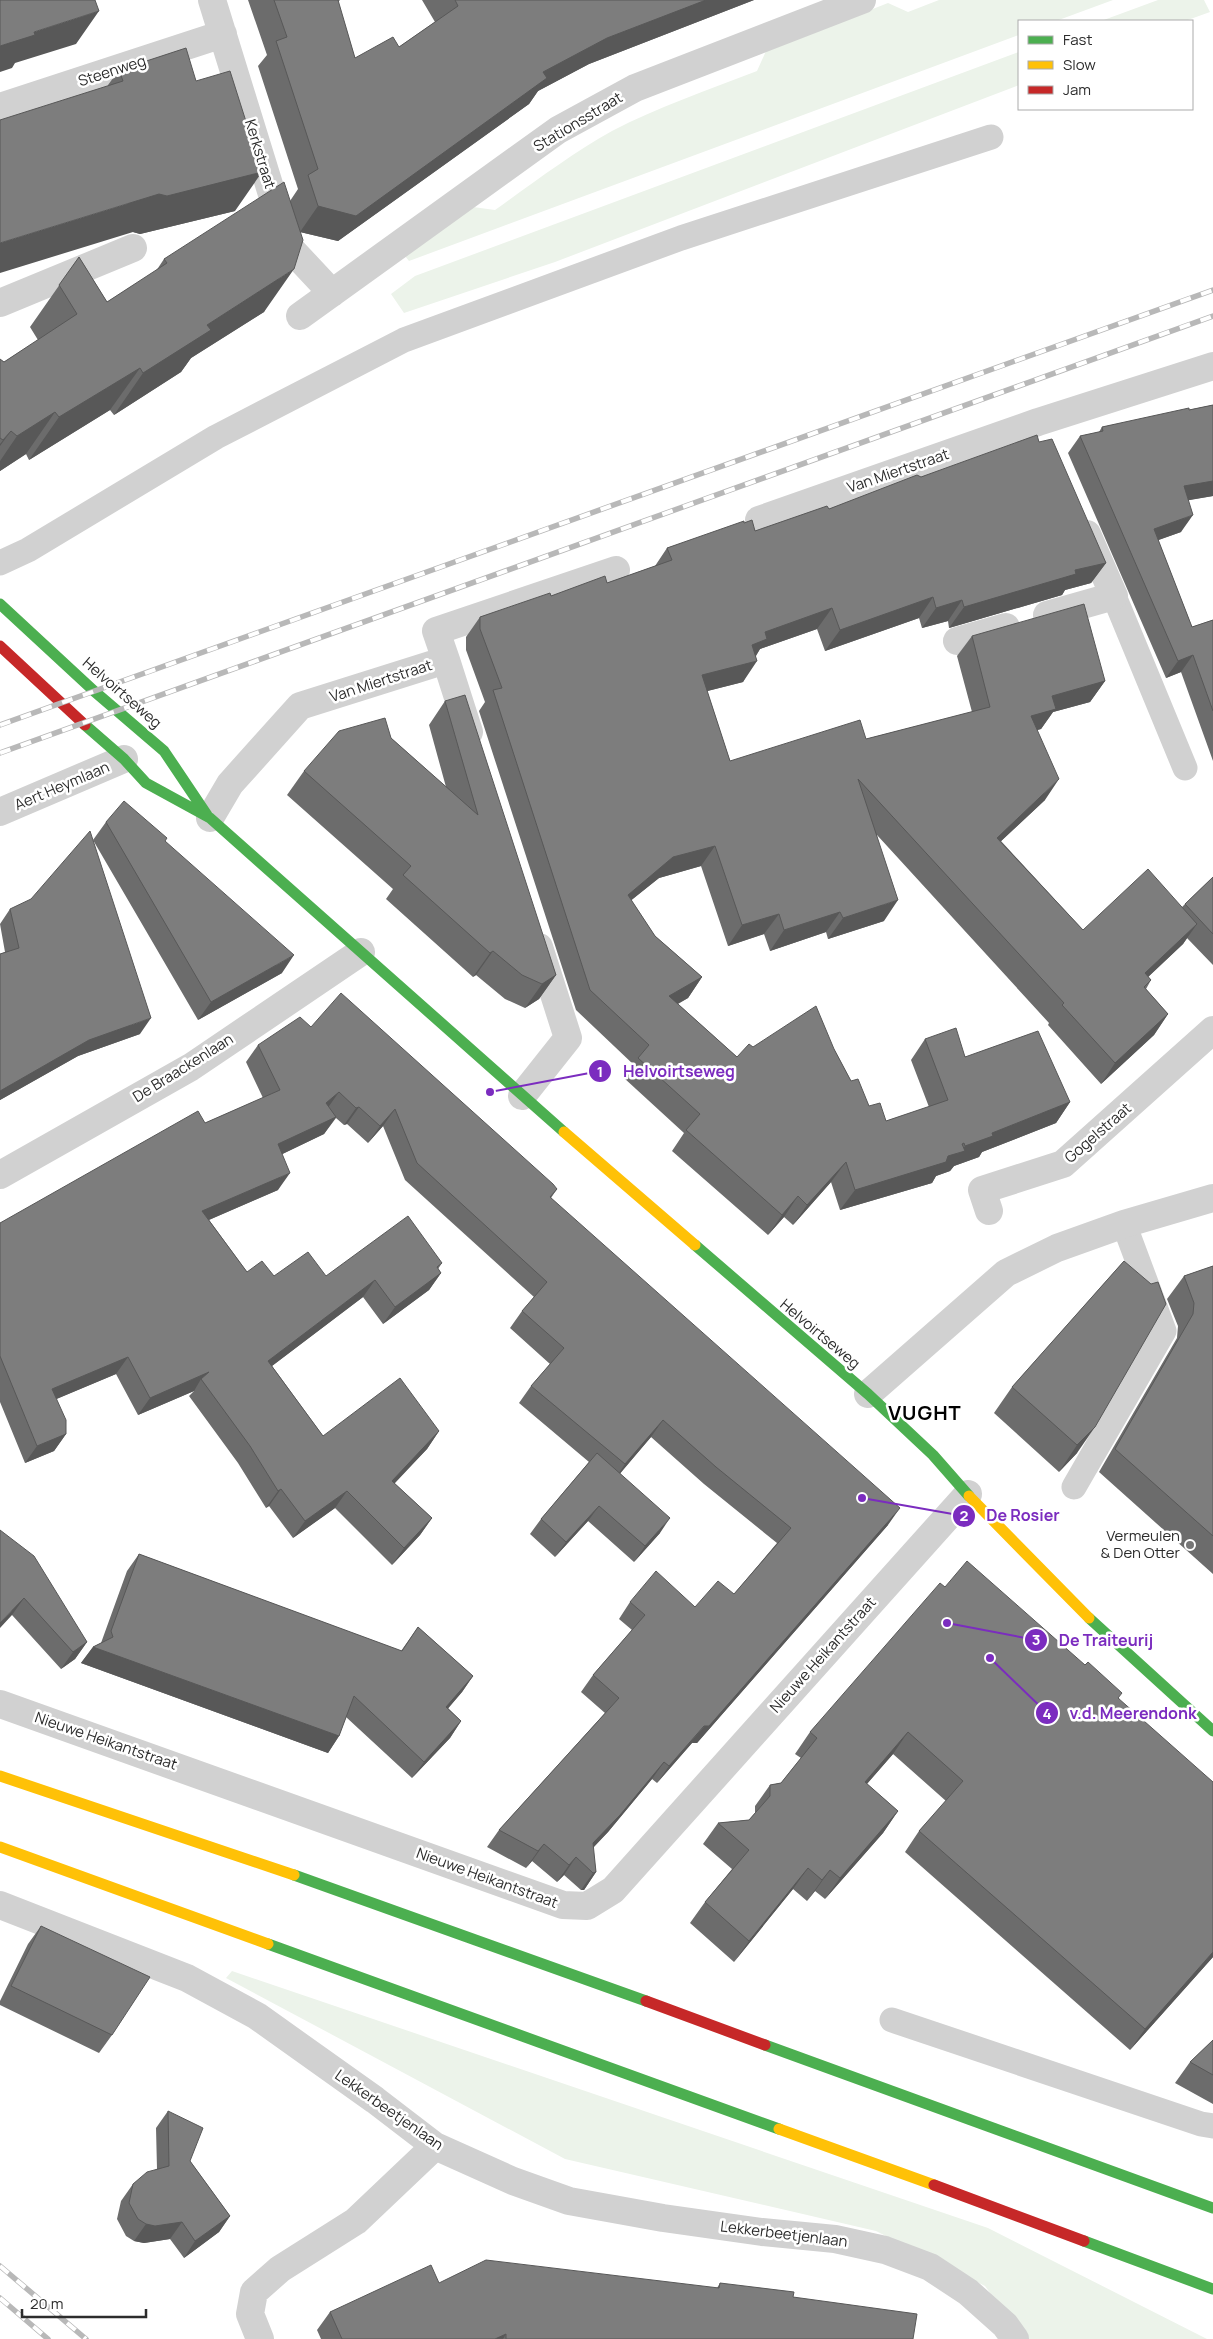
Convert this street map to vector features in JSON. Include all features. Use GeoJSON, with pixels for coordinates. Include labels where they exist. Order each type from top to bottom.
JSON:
{"type":"FeatureCollection","features":[{"type":"Feature","properties":{"kind":"main road","name":"Helvoirtseweg"},"geometry":{"type":"LineString","coordinates":[[0,604],[94,691],[164,751],[210,818]]}},
{"type":"Feature","properties":{"kind":"main road","name":"Helvoirtseweg"},"geometry":{"type":"LineString","coordinates":[[0,646],[60,704],[124,759],[146,783],[210,818],[522,1096],[868,1394],[933,1454],[968,1494],[1109,1638],[1213,1731]]}},
{"type":"Feature","properties":{"kind":"main road"},"geometry":{"type":"LineString","coordinates":[[0,1776],[346,1892],[1213,2208]]}},
{"type":"Feature","properties":{"kind":"main road"},"geometry":{"type":"LineString","coordinates":[[0,1847],[989,2205],[1213,2289]]}},
{"type":"Feature","properties":{"kind":"street","name":"Kerkstraat"},"geometry":{"type":"LineString","coordinates":[[212,0],[288,246],[332,293]]}},
{"type":"Feature","properties":{"kind":"street","name":"Stationsstraat"},"geometry":{"type":"LineString","coordinates":[[300,316],[558,130],[635,88],[862,0]]}},
{"type":"Feature","properties":{"kind":"street","name":"Steenweg"},"geometry":{"type":"LineString","coordinates":[[0,107],[223,34]]}},
{"type":"Feature","properties":{"kind":"street"},"geometry":{"type":"LineString","coordinates":[[0,303],[133,248]]}},
{"type":"Feature","properties":{"kind":"street","name":"Van Miertstraat"},"geometry":{"type":"LineString","coordinates":[[759,520],[1042,432],[1213,366]]}},
{"type":"Feature","properties":{"kind":"street"},"geometry":{"type":"LineString","coordinates":[[958,641],[1114,596],[1078,514]]}},
{"type":"Feature","properties":{"kind":"street","name":"Van Miertstraat"},"geometry":{"type":"LineString","coordinates":[[210,818],[230,784],[300,706],[446,660],[436,632],[616,570]]}},
{"type":"Feature","properties":{"kind":"street"},"geometry":{"type":"LineString","coordinates":[[446,660],[476,755]]}},
{"type":"Feature","properties":{"kind":"street","name":"Aert Heymlaan"},"geometry":{"type":"LineString","coordinates":[[0,812],[124,759]]}},
{"type":"Feature","properties":{"kind":"street"},"geometry":{"type":"LineString","coordinates":[[522,1096],[568,1038],[532,925]]}},
{"type":"Feature","properties":{"kind":"street","name":"De Braackenlaan"},"geometry":{"type":"LineString","coordinates":[[0,1176],[190,1067],[361,952]]}},
{"type":"Feature","properties":{"kind":"street","name":"Gogelstraat"},"geometry":{"type":"LineString","coordinates":[[989,1212],[982,1190],[1063,1164],[1213,1030]]}},
{"type":"Feature","properties":{"kind":"street"},"geometry":{"type":"LineString","coordinates":[[868,1394],[1006,1273],[1057,1248],[1124,1224],[1213,1198]]}},
{"type":"Feature","properties":{"kind":"street","name":"Nieuwe Heikantstraat"},"geometry":{"type":"LineString","coordinates":[[0,1704],[562,1905],[587,1906],[613,1890],[968,1494]]}},
{"type":"Feature","properties":{"kind":"street","name":"Lekkerbeetjenlaan"},"geometry":{"type":"LineString","coordinates":[[0,1905],[88,1937],[187,1978],[256,2016],[375,2100],[435,2146],[513,2181],[569,2201],[753,2231],[835,2238],[885,2250],[930,2266],[968,2292],[1005,2325],[1015,2339]]}},
{"type":"Feature","properties":{"kind":"street"},"geometry":{"type":"LineString","coordinates":[[260,2339],[250,2314],[254,2292],[280,2268],[356,2221],[435,2146]]}},
{"type":"Feature","properties":{"kind":"lane"},"geometry":{"type":"LineString","coordinates":[[0,563],[28,550],[216,437],[404,340],[681,238],[990,137]]}},
{"type":"Feature","properties":{"kind":"lane"},"geometry":{"type":"LineString","coordinates":[[1114,596],[1185,768]]}},
{"type":"Feature","properties":{"kind":"lane"},"geometry":{"type":"LineString","coordinates":[[1074,1487],[1164,1331],[1124,1224]]}},
{"type":"Feature","properties":{"kind":"lane"},"geometry":{"type":"LineString","coordinates":[[892,2020],[1201,2124],[1213,2126]]}},
{"type":"Feature","properties":{"kind":"shaded area"},"geometry":{"type":"Polygon","coordinates":[[[939,0],[1113,0],[1059,20],[1018,20],[1018,35],[409,261],[405,256],[473,207],[495,210],[567,159],[629,122],[665,106],[757,71],[766,51],[888,3],[908,12],[939,0]]]}},
{"type":"Feature","properties":{"kind":"shaded area"},"geometry":{"type":"Polygon","coordinates":[[[1158,0],[1204,0],[1210,12],[1188,20],[1104,20],[1158,0]]]}},
{"type":"Feature","properties":{"kind":"shaded area"},"geometry":{"type":"Polygon","coordinates":[[[1018,52],[1018,85],[555,262],[404,313],[391,294],[415,276],[1018,52]]]}},
{"type":"Feature","properties":{"kind":"shaded area"},"geometry":{"type":"Polygon","coordinates":[[[232,1971],[988,2228],[1207,2339],[1024,2339],[985,2286],[876,2231],[565,2159],[226,1978],[232,1971]]]}},
{"type":"Feature","properties":{"kind":"building"},"geometry":{"type":"Polygon","coordinates":[[[0,0],[95,0],[99,11],[34,32],[35,35],[0,46],[0,0]]]}},
{"type":"Feature","properties":{"kind":"building"},"geometry":{"type":"Polygon","coordinates":[[[274,0],[338,0],[355,58],[393,37],[399,47],[458,6],[455,0],[706,0],[607,38],[543,72],[547,78],[356,216],[318,206],[308,175],[318,169],[276,41],[287,37],[274,0]]]}},
{"type":"Feature","properties":{"kind":"building"},"geometry":{"type":"Polygon","coordinates":[[[186,48],[196,81],[230,71],[262,172],[167,196],[159,194],[0,243],[0,120],[123,81],[119,70],[186,48]]]}},
{"type":"Feature","properties":{"kind":"building"},"geometry":{"type":"Polygon","coordinates":[[[284,182],[303,240],[294,269],[207,325],[211,330],[143,373],[140,368],[59,417],[55,412],[17,436],[11,431],[3,440],[0,438],[0,359],[4,362],[77,314],[59,285],[79,257],[107,302],[167,263],[164,259],[284,182]]]}},
{"type":"Feature","properties":{"kind":"building"},"geometry":{"type":"Polygon","coordinates":[[[1213,405],[1213,481],[1184,486],[1193,515],[1154,529],[1192,627],[1213,620],[1213,711],[1193,655],[1178,661],[1080,436],[1103,431],[1102,427],[1189,408],[1189,410],[1213,405]]]}},
{"type":"Feature","properties":{"kind":"building"},"geometry":{"type":"Polygon","coordinates":[[[1037,435],[1039,442],[1052,439],[1106,563],[1075,570],[1076,574],[964,607],[962,600],[936,608],[933,597],[840,630],[832,608],[765,632],[767,639],[752,645],[757,661],[702,675],[730,761],[860,720],[866,739],[990,707],[972,636],[1084,604],[1105,681],[1052,696],[1056,709],[1031,716],[1059,779],[997,838],[1083,930],[1148,869],[1197,924],[1145,973],[1151,980],[1144,987],[1168,1014],[1115,1063],[1062,1005],[1064,1003],[858,779],[898,900],[843,918],[840,912],[784,930],[779,914],[742,925],[715,846],[673,857],[628,895],[655,936],[702,977],[669,996],[737,1057],[749,1044],[753,1047],[816,1006],[834,1049],[851,1081],[858,1079],[869,1106],[880,1103],[886,1121],[948,1100],[925,1039],[956,1028],[965,1057],[1038,1031],[1070,1102],[992,1133],[993,1136],[965,1146],[964,1143],[962,1144],[965,1151],[948,1156],[946,1162],[855,1190],[846,1162],[807,1205],[798,1196],[782,1215],[686,1130],[700,1114],[638,1058],[649,1045],[590,990],[493,690],[502,688],[480,629],[480,617],[550,593],[551,596],[605,576],[607,583],[672,560],[667,548],[744,521],[744,523],[752,520],[755,531],[827,506],[829,509],[917,475],[921,477],[1037,435]]]}},
{"type":"Feature","properties":{"kind":"building"},"geometry":{"type":"Polygon","coordinates":[[[465,695],[556,975],[542,984],[522,975],[493,951],[490,953],[403,875],[411,866],[304,771],[339,731],[385,718],[391,738],[478,815],[445,701],[465,695]]]}},
{"type":"Feature","properties":{"kind":"building"},"geometry":{"type":"Polygon","coordinates":[[[124,801],[167,838],[165,841],[294,955],[211,1002],[106,822],[124,801]]]}},
{"type":"Feature","properties":{"kind":"building"},"geometry":{"type":"Polygon","coordinates":[[[90,831],[151,1018],[89,1040],[0,1091],[0,954],[19,948],[10,909],[31,899],[90,831]]]}},
{"type":"Feature","properties":{"kind":"building"},"geometry":{"type":"Polygon","coordinates":[[[1213,877],[1213,934],[1185,904],[1213,877]]]}},
{"type":"Feature","properties":{"kind":"building"},"geometry":{"type":"Polygon","coordinates":[[[341,993],[553,1184],[557,1189],[550,1197],[900,1508],[709,1726],[704,1726],[669,1766],[664,1762],[620,1815],[593,1843],[596,1872],[593,1873],[576,1857],[569,1865],[544,1844],[538,1851],[499,1830],[619,1698],[593,1675],[645,1615],[630,1602],[656,1571],[695,1607],[718,1581],[734,1594],[791,1528],[716,1467],[663,1420],[625,1464],[531,1386],[564,1348],[522,1311],[547,1282],[417,1163],[395,1109],[380,1126],[339,1092],[326,1103],[336,1117],[278,1144],[290,1173],[202,1211],[247,1272],[262,1261],[274,1276],[308,1252],[326,1276],[408,1216],[442,1263],[437,1267],[441,1273],[395,1307],[375,1280],[268,1361],[323,1436],[400,1378],[439,1431],[392,1481],[432,1518],[404,1548],[347,1491],[305,1521],[281,1489],[278,1491],[250,1446],[201,1379],[209,1372],[150,1398],[128,1357],[52,1389],[66,1420],[66,1434],[37,1446],[0,1356],[0,1223],[198,1111],[205,1123],[280,1090],[258,1045],[300,1017],[311,1027],[341,993]]]}},
{"type":"Feature","properties":{"kind":"building"},"geometry":{"type":"Polygon","coordinates":[[[1124,1261],[1151,1284],[1158,1282],[1166,1304],[1095,1427],[1077,1445],[1012,1387],[1124,1261]]]}},
{"type":"Feature","properties":{"kind":"building"},"geometry":{"type":"Polygon","coordinates":[[[1213,1266],[1213,1536],[1115,1449],[1193,1314],[1194,1303],[1184,1276],[1213,1266]]]}},
{"type":"Feature","properties":{"kind":"building"},"geometry":{"type":"Polygon","coordinates":[[[597,1453],[670,1518],[645,1546],[599,1506],[566,1542],[541,1519],[597,1453]]]}},
{"type":"Feature","properties":{"kind":"building"},"geometry":{"type":"Polygon","coordinates":[[[0,1530],[34,1556],[87,1642],[73,1652],[24,1598],[0,1623],[0,1530]]]}},
{"type":"Feature","properties":{"kind":"building"},"geometry":{"type":"Polygon","coordinates":[[[139,1554],[402,1651],[418,1627],[473,1676],[446,1707],[461,1721],[424,1762],[354,1696],[339,1736],[93,1647],[113,1637],[111,1631],[139,1554]]]}},
{"type":"Feature","properties":{"kind":"building"},"geometry":{"type":"Polygon","coordinates":[[[967,1561],[1085,1665],[1088,1662],[1122,1693],[1118,1698],[1213,1782],[1213,1952],[1145,2029],[919,1831],[963,1781],[908,1732],[865,1782],[898,1811],[840,1878],[830,1870],[822,1880],[808,1868],[749,1941],[705,1902],[749,1850],[718,1823],[749,1820],[770,1796],[770,1785],[781,1783],[817,1738],[810,1732],[940,1583],[945,1587],[967,1561]]]}},
{"type":"Feature","properties":{"kind":"building"},"geometry":{"type":"Polygon","coordinates":[[[41,1926],[150,1977],[112,2035],[11,1986],[41,1926]]]}},
{"type":"Feature","properties":{"kind":"building"},"geometry":{"type":"Polygon","coordinates":[[[1213,2040],[1213,2075],[1190,2062],[1213,2040]]]}},
{"type":"Feature","properties":{"kind":"building"},"geometry":{"type":"Polygon","coordinates":[[[168,2111],[203,2128],[190,2161],[230,2216],[195,2241],[182,2222],[155,2226],[146,2224],[138,2219],[129,2203],[133,2184],[147,2172],[169,2166],[168,2111]]]}},
{"type":"Feature","properties":{"kind":"building"},"geometry":{"type":"Polygon","coordinates":[[[486,2260],[719,2288],[720,2283],[794,2292],[793,2297],[917,2314],[913,2339],[506,2339],[506,2334],[495,2339],[342,2339],[330,2312],[431,2265],[439,2283],[486,2260]]]}},
{"type":"Feature","properties":{"kind":"railway"},"geometry":{"type":"LineString","coordinates":[[0,725],[1213,290]]}},
{"type":"Feature","properties":{"kind":"railway"},"geometry":{"type":"LineString","coordinates":[[0,753],[1213,316]]}},
{"type":"Feature","properties":{"kind":"railway"},"geometry":{"type":"LineString","coordinates":[[0,2266],[86,2339]]}},
{"type":"Feature","properties":{"kind":"railway"},"geometry":{"type":"LineString","coordinates":[[0,2298],[48,2339]]}},
{"type":"Feature","properties":{"kind":"traffic: fast"},"geometry":{"type":"LineString","coordinates":[[0,604],[94,691],[164,751],[207,815]]}},
{"type":"Feature","properties":{"kind":"traffic: fast"},"geometry":{"type":"LineString","coordinates":[[85,725],[124,759],[146,783],[210,818],[564,1132]]}},
{"type":"Feature","properties":{"kind":"traffic: fast"},"geometry":{"type":"LineString","coordinates":[[695,1245],[868,1394],[933,1455],[969,1496]]}},
{"type":"Feature","properties":{"kind":"traffic: fast"},"geometry":{"type":"LineString","coordinates":[[1089,1618],[1213,1731]]}},
{"type":"Feature","properties":{"kind":"traffic: fast"},"geometry":{"type":"LineString","coordinates":[[294,1875],[646,2001]]}},
{"type":"Feature","properties":{"kind":"traffic: fast"},"geometry":{"type":"LineString","coordinates":[[268,1944],[779,2129]]}},
{"type":"Feature","properties":{"kind":"traffic: fast"},"geometry":{"type":"LineString","coordinates":[[765,2045],[1213,2208]]}},
{"type":"Feature","properties":{"kind":"traffic: fast"},"geometry":{"type":"LineString","coordinates":[[1084,2241],[1213,2289]]}},
{"type":"Feature","properties":{"kind":"traffic: slow"},"geometry":{"type":"LineString","coordinates":[[564,1132],[695,1245]]}},
{"type":"Feature","properties":{"kind":"traffic: slow"},"geometry":{"type":"LineString","coordinates":[[969,1496],[1089,1618]]}},
{"type":"Feature","properties":{"kind":"traffic: slow"},"geometry":{"type":"LineString","coordinates":[[0,1776],[294,1875]]}},
{"type":"Feature","properties":{"kind":"traffic: slow"},"geometry":{"type":"LineString","coordinates":[[0,1847],[268,1944]]}},
{"type":"Feature","properties":{"kind":"traffic: slow"},"geometry":{"type":"LineString","coordinates":[[779,2129],[934,2185]]}},
{"type":"Feature","properties":{"kind":"traffic: jam"},"geometry":{"type":"LineString","coordinates":[[0,646],[85,725]]}},
{"type":"Feature","properties":{"kind":"traffic: jam"},"geometry":{"type":"LineString","coordinates":[[646,2001],[765,2045]]}},
{"type":"Feature","properties":{"kind":"traffic: jam"},"geometry":{"type":"LineString","coordinates":[[934,2185],[1084,2241]]}},
{"type":"Feature","properties":{"kind":"place","name":"Helvoirtseweg"},"geometry":{"type":"Point","coordinates":[490,1092]}},
{"type":"Feature","properties":{"kind":"place","name":"De Rosier"},"geometry":{"type":"Point","coordinates":[862,1498]}},
{"type":"Feature","properties":{"kind":"place","name":"Vermeulen & Den Otter"},"geometry":{"type":"Point","coordinates":[1190,1545]}},
{"type":"Feature","properties":{"kind":"place","name":"De Traiteurij"},"geometry":{"type":"Point","coordinates":[947,1623]}},
{"type":"Feature","properties":{"kind":"place","name":"v.d. Meerendonk"},"geometry":{"type":"Point","coordinates":[990,1658]}},
{"type":"Feature","properties":{"kind":"district","name":"VUGHT"},"geometry":{"type":"Point","coordinates":[925,1413]}}]}
